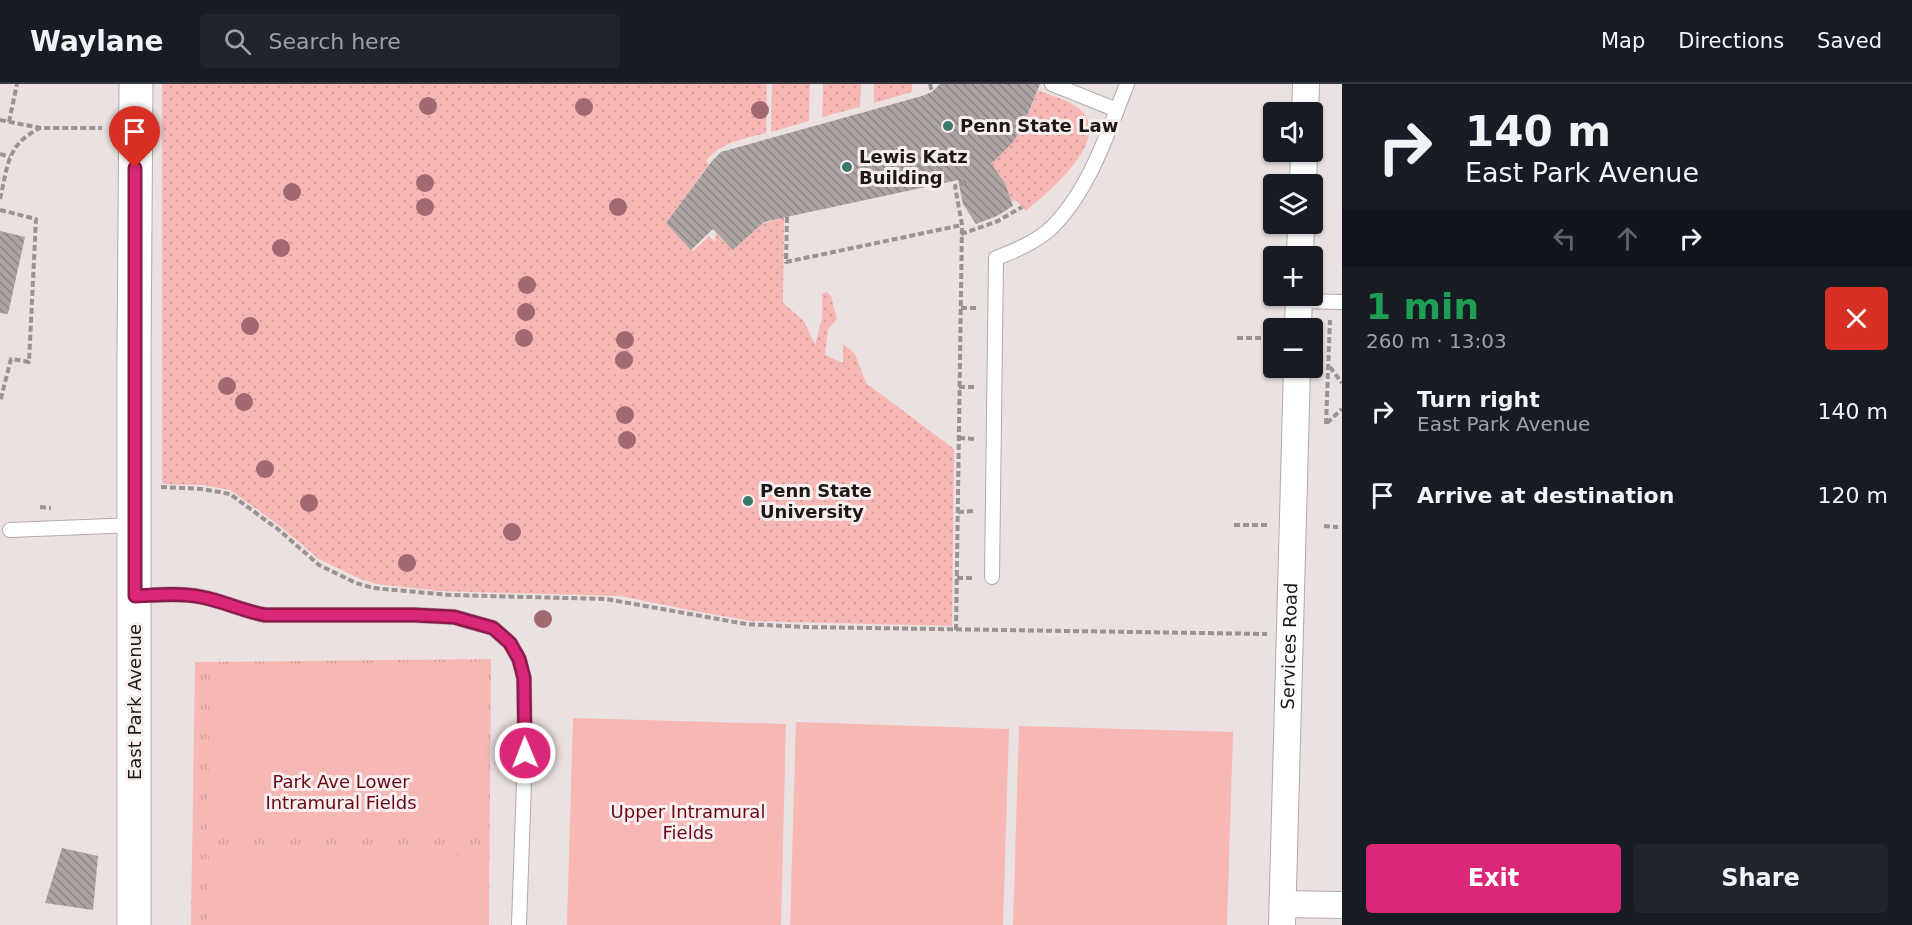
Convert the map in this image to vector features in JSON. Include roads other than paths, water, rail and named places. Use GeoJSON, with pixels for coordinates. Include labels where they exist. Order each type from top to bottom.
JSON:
{"type":"FeatureCollection","features":[{"type":"Feature","properties":{"kind":"main road","name":"East Park Avenue"},"geometry":{"type":"LineString","coordinates":[[134,925],[136,84]]}},
{"type":"Feature","properties":{"kind":"street"},"geometry":{"type":"LineString","coordinates":[[1305,102],[1306,84]]}},
{"type":"Feature","properties":{"kind":"street","name":"Services Road"},"geometry":{"type":"LineString","coordinates":[[1282,915],[1297,378]]}},
{"type":"Feature","properties":{"kind":"street"},"geometry":{"type":"LineString","coordinates":[[1282,915],[1342,905]]}},
{"type":"Feature","properties":{"kind":"lane"},"geometry":{"type":"LineString","coordinates":[[1052,84],[1117,110]]}},
{"type":"Feature","properties":{"kind":"lane"},"geometry":{"type":"LineString","coordinates":[[992,577],[996,258],[1028,245],[1049,230],[1067,210],[1101,150],[1127,84]]}},
{"type":"Feature","properties":{"kind":"lane"},"geometry":{"type":"LineString","coordinates":[[10,530],[135,525]]}},
{"type":"Feature","properties":{"kind":"lane"},"geometry":{"type":"LineString","coordinates":[[135,596],[183,594],[204,598],[245,612],[265,615],[454,617],[493,628],[510,643],[519,659],[524,678],[525,753],[519,925]]}},
{"type":"Feature","properties":{"kind":"place","name":"Penn State Law"},"geometry":{"type":"Point","coordinates":[948,126]}},
{"type":"Feature","properties":{"kind":"place","name":"Lewis Katz Building"},"geometry":{"type":"Point","coordinates":[847,167]}},
{"type":"Feature","properties":{"kind":"place","name":"Penn State University"},"geometry":{"type":"Point","coordinates":[748,501]}},
{"type":"Feature","properties":{"kind":"park label","name":"Park Ave Lower Intramural Fields"},"geometry":{"type":"Point","coordinates":[341,792]}},
{"type":"Feature","properties":{"kind":"park label","name":"Upper Intramural Fields"},"geometry":{"type":"Point","coordinates":[688,822]}}]}
